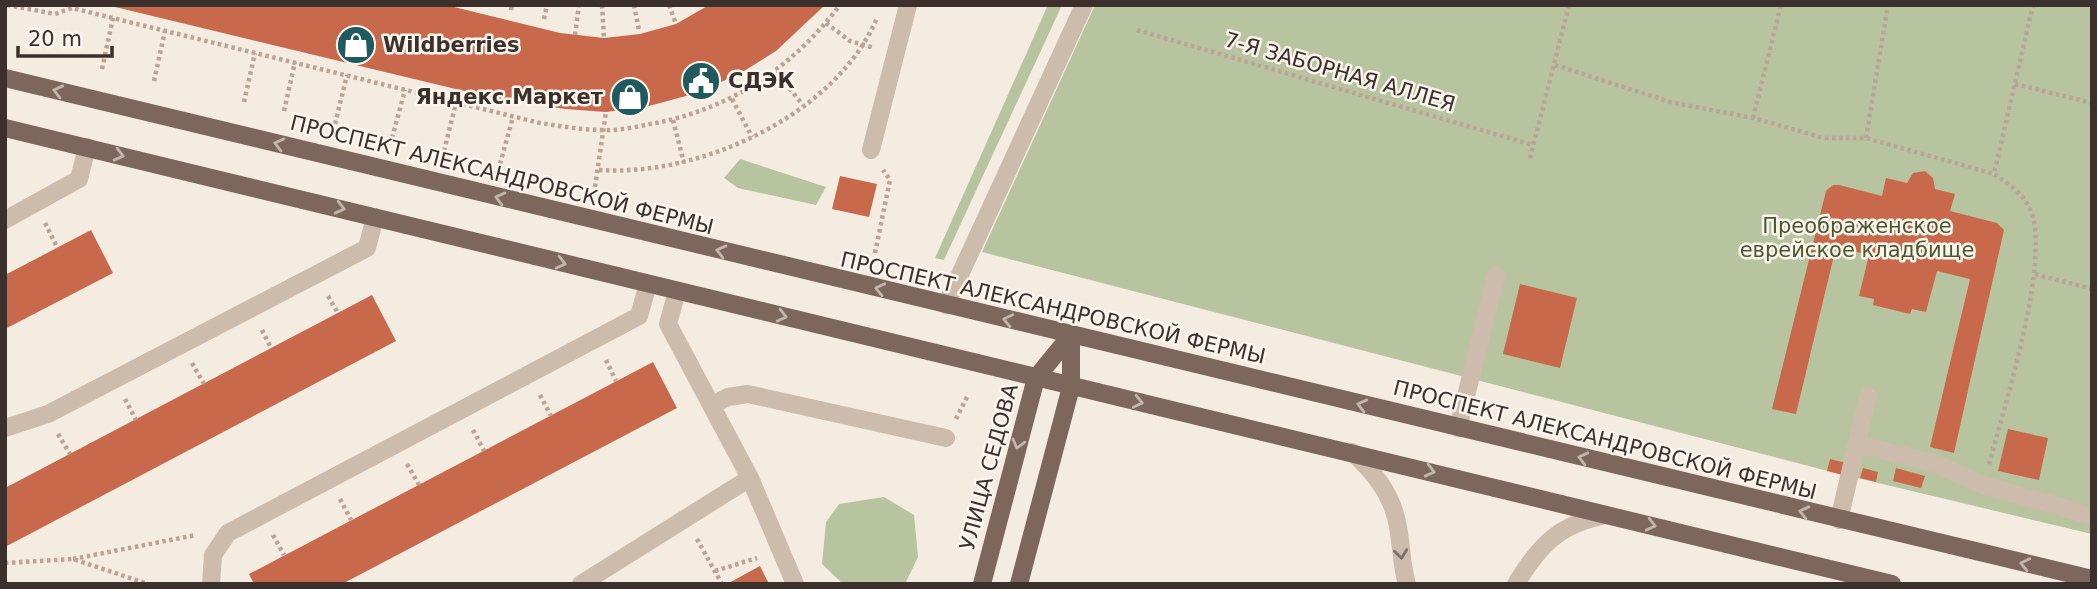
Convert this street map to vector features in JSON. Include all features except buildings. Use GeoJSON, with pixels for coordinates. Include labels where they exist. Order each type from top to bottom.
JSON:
{"type":"FeatureCollection","features":[{"type":"Feature","properties":{"kind":"main road","name":"ПРОСПЕКТ АЛЕКСАНДРОВСКОЙ ФЕРМЫ"},"geometry":{"type":"LineString","coordinates":[[5,78],[2092,579]]}},
{"type":"Feature","properties":{"kind":"main road"},"geometry":{"type":"LineString","coordinates":[[5,128],[1892,584]]}},
{"type":"Feature","properties":{"kind":"main road"},"geometry":{"type":"LineString","coordinates":[[1020,584],[1071,387],[1071,335]]}},
{"type":"Feature","properties":{"kind":"main road","name":"УЛИЦА СЕДОВА"},"geometry":{"type":"LineString","coordinates":[[982,584],[1036,378],[1071,335]]}},
{"type":"Feature","properties":{"kind":"street"},"geometry":{"type":"LineString","coordinates":[[871,150],[908,5]]}},
{"type":"Feature","properties":{"kind":"street"},"geometry":{"type":"LineString","coordinates":[[946,305],[1084,5]]}},
{"type":"Feature","properties":{"kind":"street"},"geometry":{"type":"LineString","coordinates":[[5,220],[79,179],[87,147]]}},
{"type":"Feature","properties":{"kind":"street"},"geometry":{"type":"LineString","coordinates":[[5,428],[48,414],[367,248],[374,217]]}},
{"type":"Feature","properties":{"kind":"street"},"geometry":{"type":"LineString","coordinates":[[1458,428],[1496,275]]}},
{"type":"Feature","properties":{"kind":"street"},"geometry":{"type":"LineString","coordinates":[[211,584],[213,555],[228,533],[639,316],[648,284]]}},
{"type":"Feature","properties":{"kind":"street"},"geometry":{"type":"LineString","coordinates":[[677,291],[668,324],[750,478],[795,584]]}},
{"type":"Feature","properties":{"kind":"street"},"geometry":{"type":"LineString","coordinates":[[712,405],[728,397],[748,394],[946,438]]}},
{"type":"Feature","properties":{"kind":"street"},"geometry":{"type":"LineString","coordinates":[[1839,520],[1868,396]]}},
{"type":"Feature","properties":{"kind":"street"},"geometry":{"type":"LineString","coordinates":[[1857,444],[1934,463],[1983,485],[2092,516]]}},
{"type":"Feature","properties":{"kind":"street"},"geometry":{"type":"LineString","coordinates":[[1352,452],[1368,467],[1387,494],[1396,515],[1407,584]]}},
{"type":"Feature","properties":{"kind":"street"},"geometry":{"type":"LineString","coordinates":[[581,584],[750,478]]}},
{"type":"Feature","properties":{"kind":"street"},"geometry":{"type":"LineString","coordinates":[[1516,584],[1535,553],[1558,533],[1581,520],[1607,515]]}},
{"type":"Feature","properties":{"kind":"street"},"geometry":{"type":"LineString","coordinates":[[1527,584],[1535,553]]}},
{"type":"Feature","properties":{"kind":"path"},"geometry":{"type":"LineString","coordinates":[[7,5],[55,14],[72,8],[513,117],[606,131],[673,120],[732,99],[776,72],[826,23],[840,5]]}},
{"type":"Feature","properties":{"kind":"path"},"geometry":{"type":"LineString","coordinates":[[544,19],[547,5]]}},
{"type":"Feature","properties":{"kind":"path"},"geometry":{"type":"LineString","coordinates":[[575,35],[579,5]]}},
{"type":"Feature","properties":{"kind":"path"},"geometry":{"type":"LineString","coordinates":[[602,5],[604,38]]}},
{"type":"Feature","properties":{"kind":"path"},"geometry":{"type":"LineString","coordinates":[[634,5],[639,30]]}},
{"type":"Feature","properties":{"kind":"path"},"geometry":{"type":"LineString","coordinates":[[669,5],[676,24]]}},
{"type":"Feature","properties":{"kind":"path"},"geometry":{"type":"LineString","coordinates":[[1530,158],[1569,5]]}},
{"type":"Feature","properties":{"kind":"path"},"geometry":{"type":"LineString","coordinates":[[1753,118],[1781,5]]}},
{"type":"Feature","properties":{"kind":"path"},"geometry":{"type":"LineString","coordinates":[[1867,138],[1888,5]]}},
{"type":"Feature","properties":{"kind":"path"},"geometry":{"type":"LineString","coordinates":[[1994,174],[2033,5]]}},
{"type":"Feature","properties":{"kind":"path"},"geometry":{"type":"LineString","coordinates":[[599,170],[631,172],[684,163],[752,137],[803,105],[834,80],[865,45],[878,15]]}},
{"type":"Feature","properties":{"kind":"path"},"geometry":{"type":"LineString","coordinates":[[102,69],[113,18]]}},
{"type":"Feature","properties":{"kind":"path"},"geometry":{"type":"LineString","coordinates":[[826,23],[850,41],[894,53]]}},
{"type":"Feature","properties":{"kind":"path","name":"7-Я ЗАБОРНАЯ АЛЛЕЯ"},"geometry":{"type":"LineString","coordinates":[[1137,30],[1533,145]]}},
{"type":"Feature","properties":{"kind":"path"},"geometry":{"type":"LineString","coordinates":[[154,81],[165,31]]}},
{"type":"Feature","properties":{"kind":"path"},"geometry":{"type":"LineString","coordinates":[[244,102],[255,53]]}},
{"type":"Feature","properties":{"kind":"path"},"geometry":{"type":"LineString","coordinates":[[284,111],[295,62]]}},
{"type":"Feature","properties":{"kind":"path"},"geometry":{"type":"LineString","coordinates":[[1555,65],[1670,102],[1753,118],[1824,138],[1867,138],[1994,174],[2016,190],[2030,207],[2037,233],[2035,274],[1983,485]]}},
{"type":"Feature","properties":{"kind":"path"},"geometry":{"type":"LineString","coordinates":[[776,72],[803,105]]}},
{"type":"Feature","properties":{"kind":"path"},"geometry":{"type":"LineString","coordinates":[[335,124],[347,75]]}},
{"type":"Feature","properties":{"kind":"path"},"geometry":{"type":"LineString","coordinates":[[2015,84],[2092,103]]}},
{"type":"Feature","properties":{"kind":"path"},"geometry":{"type":"LineString","coordinates":[[392,138],[405,90]]}},
{"type":"Feature","properties":{"kind":"path"},"geometry":{"type":"LineString","coordinates":[[732,99],[752,137]]}},
{"type":"Feature","properties":{"kind":"path"},"geometry":{"type":"LineString","coordinates":[[444,151],[456,103]]}},
{"type":"Feature","properties":{"kind":"path"},"geometry":{"type":"LineString","coordinates":[[595,187],[606,131],[606,112]]}},
{"type":"Feature","properties":{"kind":"path"},"geometry":{"type":"LineString","coordinates":[[500,164],[513,117]]}},
{"type":"Feature","properties":{"kind":"path"},"geometry":{"type":"LineString","coordinates":[[673,120],[684,163]]}},
{"type":"Feature","properties":{"kind":"path"},"geometry":{"type":"LineString","coordinates":[[871,150],[890,180],[875,253]]}},
{"type":"Feature","properties":{"kind":"path"},"geometry":{"type":"LineString","coordinates":[[2035,274],[2092,289]]}},
{"type":"Feature","properties":{"kind":"path"},"geometry":{"type":"LineString","coordinates":[[685,518],[722,584]]}},
{"type":"Feature","properties":{"kind":"path"},"geometry":{"type":"LineString","coordinates":[[5,563],[73,559],[216,531],[228,533]]}},
{"type":"Feature","properties":{"kind":"path"},"geometry":{"type":"LineString","coordinates":[[715,571],[744,560],[783,555]]}},
{"type":"Feature","properties":{"kind":"path"},"geometry":{"type":"LineString","coordinates":[[73,559],[148,584]]}},
{"type":"Feature","properties":{"kind":"green space"},"geometry":{"type":"Polygon","coordinates":[[[1048,5],[1062,5],[944,260],[935,258],[1048,5]]]}},
{"type":"Feature","properties":{"kind":"green space","name":"Преображенское еврейское кладбище"},"geometry":{"type":"Polygon","coordinates":[[[1095,5],[2092,5],[2092,534],[1824,470],[982,252],[1095,5]]]}},
{"type":"Feature","properties":{"kind":"green space"},"geometry":{"type":"Polygon","coordinates":[[[740,159],[826,187],[816,205],[738,188],[724,178],[740,159]]]}},
{"type":"Feature","properties":{"kind":"green space"},"geometry":{"type":"Polygon","coordinates":[[[884,497],[914,515],[918,557],[905,584],[843,584],[822,564],[826,522],[839,504],[884,497]]]}},
{"type":"Feature","properties":{"kind":"place","name":"Wildberries"},"geometry":{"type":"Point","coordinates":[356,45]}},
{"type":"Feature","properties":{"kind":"place","name":"СДЭК"},"geometry":{"type":"Point","coordinates":[701,81]}},
{"type":"Feature","properties":{"kind":"place","name":"Яндекс.Маркет"},"geometry":{"type":"Point","coordinates":[630,97]}}]}
